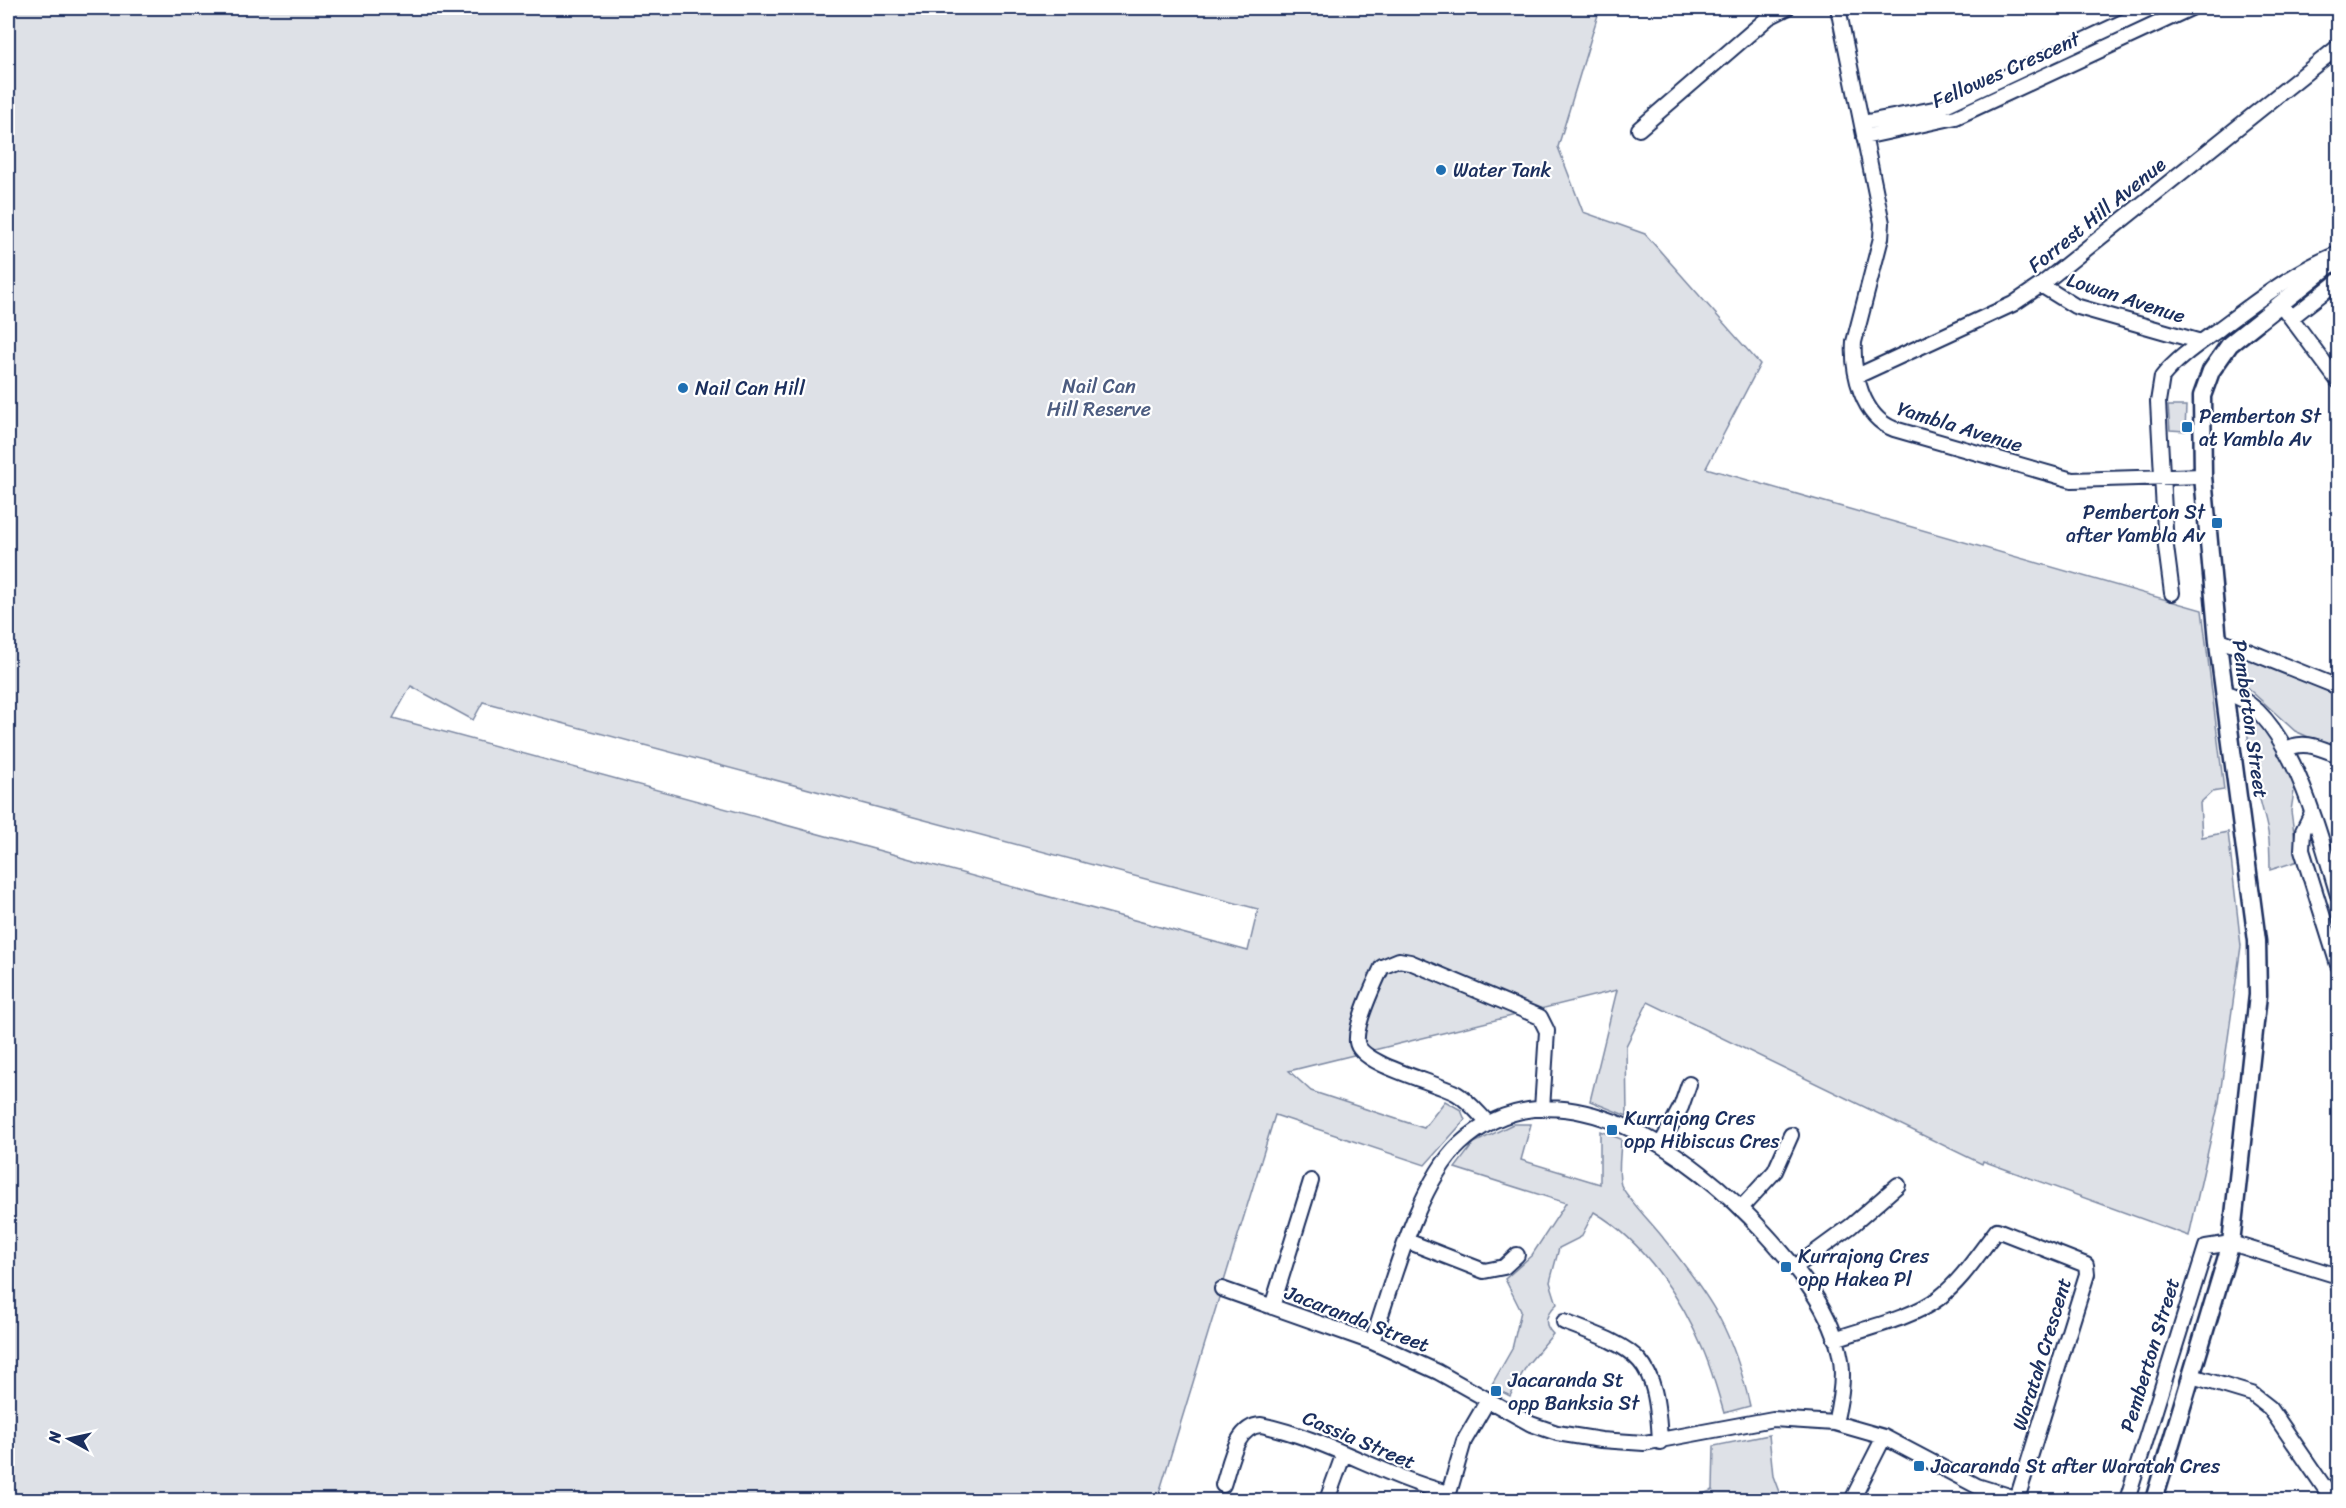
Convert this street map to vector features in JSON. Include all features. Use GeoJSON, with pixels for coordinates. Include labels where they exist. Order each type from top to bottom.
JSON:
{"type":"FeatureCollection","features":[{"type":"Feature","properties":{"kind":"main road","name":"Pemberton Street"},"geometry":{"type":"LineString","coordinates":[[2154,1500],[2231,1243],[2253,1042],[2258,968],[2250,886],[2218,639],[2203,476],[2202,396],[2208,378],[2230,344],[2338,255]]}},
{"type":"Feature","properties":{"kind":"street"},"geometry":{"type":"LineString","coordinates":[[1639,129],[1765,12],[1787,8]]}},
{"type":"Feature","properties":{"kind":"street","name":"Yambla Avenue"},"geometry":{"type":"LineString","coordinates":[[1838,8],[1880,208],[1882,230],[1854,342],[1853,356],[1864,398],[1879,420],[1894,429],[2063,479],[2203,476]]}},
{"type":"Feature","properties":{"kind":"street","name":"Fellowes Crescent"},"geometry":{"type":"LineString","coordinates":[[1862,123],[1939,108],[2153,8]]}},
{"type":"Feature","properties":{"kind":"street","name":"Fellowes Crescent"},"geometry":{"type":"LineString","coordinates":[[1864,137],[1949,119],[2191,8]]}},
{"type":"Feature","properties":{"kind":"street","name":"Forrest Hill Avenue"},"geometry":{"type":"LineString","coordinates":[[1857,376],[2013,304],[2041,285],[2338,47]]}},
{"type":"Feature","properties":{"kind":"street","name":"Pemberton Street"},"geometry":{"type":"LineString","coordinates":[[2172,593],[2166,547],[2158,402],[2160,381],[2169,368],[2201,342],[2298,273],[2338,255]]}},
{"type":"Feature","properties":{"kind":"street"},"geometry":{"type":"LineString","coordinates":[[2291,318],[2338,281]]}},
{"type":"Feature","properties":{"kind":"street","name":"Lowan Avenue"},"geometry":{"type":"LineString","coordinates":[[2041,285],[2075,306],[2201,342]]}},
{"type":"Feature","properties":{"kind":"street"},"geometry":{"type":"LineString","coordinates":[[2280,303],[2338,381]]}},
{"type":"Feature","properties":{"kind":"street"},"geometry":{"type":"LineString","coordinates":[[2218,639],[2338,687]]}},
{"type":"Feature","properties":{"kind":"street"},"geometry":{"type":"LineString","coordinates":[[2225,693],[2239,697],[2257,710],[2285,750],[2300,777],[2338,895]]}},
{"type":"Feature","properties":{"kind":"street"},"geometry":{"type":"LineString","coordinates":[[2285,750],[2304,744],[2338,755]]}},
{"type":"Feature","properties":{"kind":"street"},"geometry":{"type":"LineString","coordinates":[[2312,813],[2303,831],[2302,850],[2338,965]]}},
{"type":"Feature","properties":{"kind":"street"},"geometry":{"type":"LineString","coordinates":[[1488,1123],[1458,1094],[1376,1062],[1363,1054],[1359,1048],[1358,1032],[1382,967],[1399,960],[1410,963],[1540,1017],[1546,1031],[1542,1109]]}},
{"type":"Feature","properties":{"kind":"street"},"geometry":{"type":"LineString","coordinates":[[1661,1144],[1681,1107],[1689,1084]]}},
{"type":"Feature","properties":{"kind":"street"},"geometry":{"type":"LineString","coordinates":[[1372,1342],[1425,1195],[1438,1170],[1459,1144],[1488,1123],[1512,1113],[1542,1109],[1596,1116],[1661,1144],[1696,1168],[1741,1208],[1795,1267],[1816,1299],[1834,1339],[1840,1359],[1842,1380],[1835,1423]]}},
{"type":"Feature","properties":{"kind":"street"},"geometry":{"type":"LineString","coordinates":[[1741,1208],[1775,1171],[1791,1135]]}},
{"type":"Feature","properties":{"kind":"street"},"geometry":{"type":"LineString","coordinates":[[1272,1307],[1311,1181]]}},
{"type":"Feature","properties":{"kind":"street"},"geometry":{"type":"LineString","coordinates":[[1795,1267],[1851,1226],[1898,1185]]}},
{"type":"Feature","properties":{"kind":"street","name":"Waratah Crescent"},"geometry":{"type":"LineString","coordinates":[[1834,1339],[1910,1313],[1937,1299],[1964,1274],[1997,1230],[2086,1264],[2087,1274],[2020,1500]]}},
{"type":"Feature","properties":{"kind":"street"},"geometry":{"type":"LineString","coordinates":[[1407,1241],[1484,1271],[1504,1267],[1517,1255]]}},
{"type":"Feature","properties":{"kind":"street"},"geometry":{"type":"LineString","coordinates":[[2231,1243],[2338,1276]]}},
{"type":"Feature","properties":{"kind":"street","name":"Pemberton Street"},"geometry":{"type":"LineString","coordinates":[[2127,1500],[2206,1247],[2231,1243]]}},
{"type":"Feature","properties":{"kind":"street","name":"Jacaranda Street"},"geometry":{"type":"LineString","coordinates":[[1222,1289],[1372,1342],[1438,1372],[1531,1424],[1576,1437],[1623,1443],[1660,1442],[1773,1419],[1835,1423],[1884,1437],[1977,1486],[2020,1500]]}},
{"type":"Feature","properties":{"kind":"street"},"geometry":{"type":"LineString","coordinates":[[1564,1322],[1617,1342],[1634,1354],[1647,1370],[1654,1389],[1660,1442]]}},
{"type":"Feature","properties":{"kind":"street"},"geometry":{"type":"LineString","coordinates":[[2192,1376],[2260,1399],[2270,1408],[2333,1500]]}},
{"type":"Feature","properties":{"kind":"street"},"geometry":{"type":"LineString","coordinates":[[1447,1497],[1464,1441],[1488,1400]]}},
{"type":"Feature","properties":{"kind":"street","name":"Cassia Street"},"geometry":{"type":"LineString","coordinates":[[1223,1485],[1240,1436],[1254,1425],[1306,1436],[1447,1497]]}},
{"type":"Feature","properties":{"kind":"street"},"geometry":{"type":"LineString","coordinates":[[1852,1500],[1884,1437]]}},
{"type":"Feature","properties":{"kind":"street"},"geometry":{"type":"LineString","coordinates":[[1327,1500],[1344,1453]]}},
{"type":"Feature","properties":{"kind":"green space","name":"Nail Can Hill Reserve"},"geometry":{"type":"Polygon","coordinates":[[[8,8],[1600,8],[1558,147],[1583,212],[1645,234],[1760,364],[1706,468],[2202,610],[2224,790],[2212,792],[2200,803],[2202,837],[2228,832],[2241,946],[2219,1102],[2189,1236],[1983,1161],[1982,1164],[1648,1002],[1626,1046],[1627,1116],[1590,1101],[1617,990],[1289,1071],[1311,1091],[1424,1128],[1445,1101],[1461,1110],[1465,1120],[1425,1165],[1275,1115],[1157,1500],[8,1500],[8,8]],[[411,686],[393,718],[1248,951],[1258,909],[483,702],[473,720],[411,686]]]}},
{"type":"Feature","properties":{"kind":"green space"},"geometry":{"type":"Polygon","coordinates":[[[2168,406],[2186,406],[2185,431],[2170,430],[2168,406]]]}},
{"type":"Feature","properties":{"kind":"green space"},"geometry":{"type":"Polygon","coordinates":[[[2238,654],[2338,693],[2338,750],[2295,731],[2241,682],[2238,654]]]}},
{"type":"Feature","properties":{"kind":"green space"},"geometry":{"type":"Polygon","coordinates":[[[2250,718],[2261,720],[2295,784],[2291,811],[2298,861],[2270,870],[2268,832],[2248,743],[2250,718]]]}},
{"type":"Feature","properties":{"kind":"green space"},"geometry":{"type":"Polygon","coordinates":[[[1513,1124],[1531,1124],[1521,1160],[1600,1184],[1600,1131],[1621,1139],[1619,1169],[1621,1185],[1628,1197],[1695,1280],[1719,1316],[1736,1356],[1750,1406],[1724,1413],[1704,1352],[1673,1292],[1645,1255],[1612,1224],[1594,1212],[1581,1237],[1559,1248],[1550,1282],[1557,1304],[1550,1311],[1547,1319],[1547,1326],[1553,1334],[1527,1365],[1510,1396],[1491,1386],[1512,1349],[1521,1311],[1505,1279],[1532,1255],[1566,1203],[1455,1168],[1474,1143],[1513,1124]]]}},
{"type":"Feature","properties":{"kind":"green space"},"geometry":{"type":"Polygon","coordinates":[[[1769,1435],[1773,1476],[1782,1500],[1687,1500],[1713,1490],[1714,1446],[1769,1435]]]}},
{"type":"Feature","properties":{"kind":"place","name":"Water Tank"},"geometry":{"type":"Point","coordinates":[1441,170]}},
{"type":"Feature","properties":{"kind":"place","name":"Nail Can Hill"},"geometry":{"type":"Point","coordinates":[683,388]}},
{"type":"Feature","properties":{"kind":"place","name":"Pemberton St at Yambla Av"},"geometry":{"type":"Point","coordinates":[2187,427]}},
{"type":"Feature","properties":{"kind":"place","name":"Pemberton St after Yambla Av"},"geometry":{"type":"Point","coordinates":[2217,523]}},
{"type":"Feature","properties":{"kind":"place","name":"Kurrajong Cres opp Hibiscus Cres"},"geometry":{"type":"Point","coordinates":[1612,1130]}},
{"type":"Feature","properties":{"kind":"place","name":"Kurrajong Cres opp Hakea Pl"},"geometry":{"type":"Point","coordinates":[1786,1267]}},
{"type":"Feature","properties":{"kind":"place","name":"Jacaranda St opp Banksia St"},"geometry":{"type":"Point","coordinates":[1496,1391]}},
{"type":"Feature","properties":{"kind":"place","name":"Jacaranda St after Waratah Cres"},"geometry":{"type":"Point","coordinates":[1919,1466]}}]}
